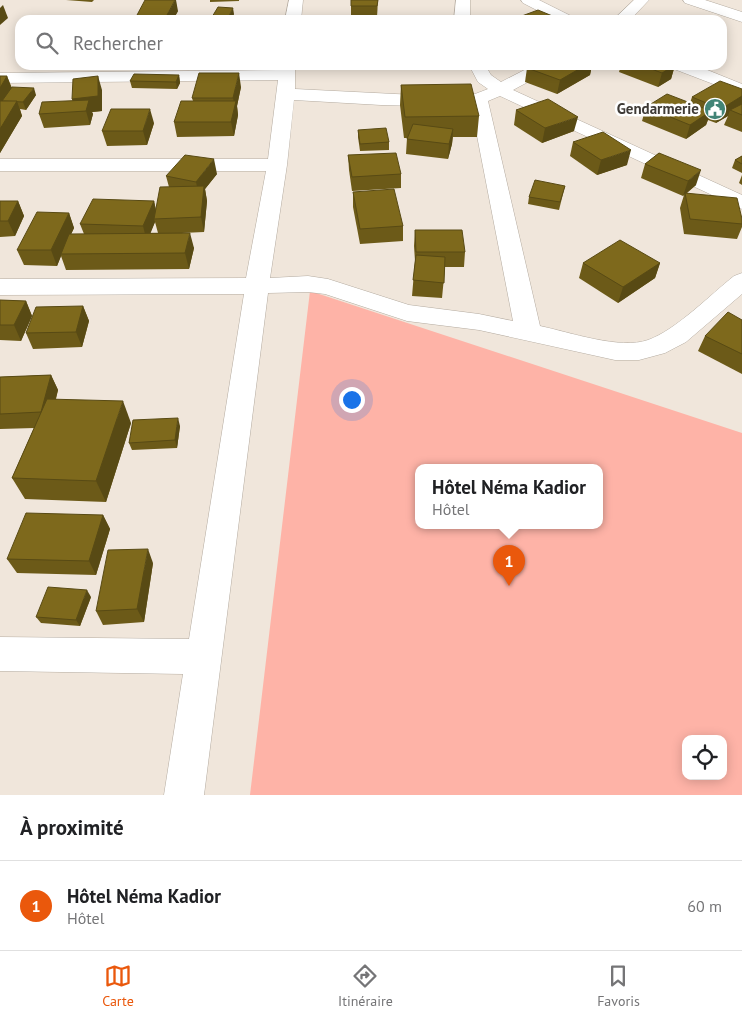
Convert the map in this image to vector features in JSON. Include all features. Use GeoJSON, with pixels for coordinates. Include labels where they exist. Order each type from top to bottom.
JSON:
{"type":"FeatureCollection","features":[{"type":"Feature","properties":{"kind":"street"},"geometry":{"type":"LineString","coordinates":[[294,15],[296,0]]}},
{"type":"Feature","properties":{"kind":"street"},"geometry":{"type":"LineString","coordinates":[[462,15],[463,0]]}},
{"type":"Feature","properties":{"kind":"street"},"geometry":{"type":"LineString","coordinates":[[528,0],[558,15]]}},
{"type":"Feature","properties":{"kind":"street"},"geometry":{"type":"LineString","coordinates":[[626,15],[642,0]]}},
{"type":"Feature","properties":{"kind":"street"},"geometry":{"type":"LineString","coordinates":[[690,0],[742,17]]}},
{"type":"Feature","properties":{"kind":"street"},"geometry":{"type":"LineString","coordinates":[[712,15],[721,10]]}},
{"type":"Feature","properties":{"kind":"street"},"geometry":{"type":"LineString","coordinates":[[480,70],[484,78],[500,90],[742,203]]}},
{"type":"Feature","properties":{"kind":"street"},"geometry":{"type":"LineString","coordinates":[[0,78],[286,78],[427,102],[479,99],[537,70]]}},
{"type":"Feature","properties":{"kind":"street"},"geometry":{"type":"LineString","coordinates":[[692,70],[742,90]]}},
{"type":"Feature","properties":{"kind":"street"},"geometry":{"type":"LineString","coordinates":[[184,795],[257,286],[277,165],[286,78]]}},
{"type":"Feature","properties":{"kind":"street"},"geometry":{"type":"LineString","coordinates":[[479,99],[528,331]]}},
{"type":"Feature","properties":{"kind":"street"},"geometry":{"type":"LineString","coordinates":[[0,165],[277,165]]}},
{"type":"Feature","properties":{"kind":"street"},"geometry":{"type":"LineString","coordinates":[[0,287],[257,286],[308,284],[328,287],[407,313],[456,318],[528,331],[615,351],[656,347],[677,336],[742,281]]}},
{"type":"Feature","properties":{"kind":"street"},"geometry":{"type":"LineString","coordinates":[[0,654],[203,657]]}},
{"type":"Feature","properties":{"kind":"shaded area"},"geometry":{"type":"Polygon","coordinates":[[[310,291],[742,433],[742,795],[250,795],[310,291]]]}},
{"type":"Feature","properties":{"kind":"building"},"geometry":{"type":"Polygon","coordinates":[[[145,0],[175,0],[167,15],[137,15],[145,0]]]}},
{"type":"Feature","properties":{"kind":"building"},"geometry":{"type":"Polygon","coordinates":[[[351,0],[378,0],[377,6],[351,6],[351,0]]]}},
{"type":"Feature","properties":{"kind":"building"},"geometry":{"type":"Polygon","coordinates":[[[218,7],[233,8],[230,15],[213,15],[218,7]]]}},
{"type":"Feature","properties":{"kind":"building"},"geometry":{"type":"Polygon","coordinates":[[[538,10],[550,15],[524,15],[538,10]]]}},
{"type":"Feature","properties":{"kind":"building"},"geometry":{"type":"Polygon","coordinates":[[[532,70],[577,70],[560,80],[532,70]]]}},
{"type":"Feature","properties":{"kind":"building"},"geometry":{"type":"Polygon","coordinates":[[[654,70],[667,70],[662,73],[654,70]]]}},
{"type":"Feature","properties":{"kind":"building"},"geometry":{"type":"Polygon","coordinates":[[[199,73],[239,73],[233,98],[192,98],[199,73]]]}},
{"type":"Feature","properties":{"kind":"building"},"geometry":{"type":"Polygon","coordinates":[[[134,74],[179,75],[176,82],[130,81],[134,74]]]}},
{"type":"Feature","properties":{"kind":"building"},"geometry":{"type":"Polygon","coordinates":[[[0,76],[7,76],[0,88],[0,76]]]}},
{"type":"Feature","properties":{"kind":"building"},"geometry":{"type":"Polygon","coordinates":[[[98,76],[98,96],[72,99],[73,79],[98,76]]]}},
{"type":"Feature","properties":{"kind":"building"},"geometry":{"type":"Polygon","coordinates":[[[720,81],[742,89],[742,96],[721,109],[692,97],[720,81]]]}},
{"type":"Feature","properties":{"kind":"building"},"geometry":{"type":"Polygon","coordinates":[[[471,84],[479,116],[405,117],[401,85],[471,84]]]}},
{"type":"Feature","properties":{"kind":"building"},"geometry":{"type":"Polygon","coordinates":[[[12,87],[34,88],[23,102],[2,101],[12,87]]]}},
{"type":"Feature","properties":{"kind":"building"},"geometry":{"type":"Polygon","coordinates":[[[667,94],[711,111],[690,125],[646,107],[667,94]]]}},
{"type":"Feature","properties":{"kind":"building"},"geometry":{"type":"Polygon","coordinates":[[[548,99],[578,117],[545,128],[516,110],[548,99]]]}},
{"type":"Feature","properties":{"kind":"building"},"geometry":{"type":"Polygon","coordinates":[[[89,100],[86,111],[39,114],[42,102],[89,100]]]}},
{"type":"Feature","properties":{"kind":"building"},"geometry":{"type":"Polygon","coordinates":[[[0,101],[17,101],[0,129],[0,101]]]}},
{"type":"Feature","properties":{"kind":"building"},"geometry":{"type":"Polygon","coordinates":[[[181,101],[236,101],[231,122],[174,122],[181,101]]]}},
{"type":"Feature","properties":{"kind":"building"},"geometry":{"type":"Polygon","coordinates":[[[742,104],[742,115],[730,110],[742,104]]]}},
{"type":"Feature","properties":{"kind":"building"},"geometry":{"type":"Polygon","coordinates":[[[111,109],[150,109],[143,131],[102,131],[111,109]]]}},
{"type":"Feature","properties":{"kind":"building"},"geometry":{"type":"Polygon","coordinates":[[[413,124],[453,129],[449,144],[407,139],[413,124]]]}},
{"type":"Feature","properties":{"kind":"building"},"geometry":{"type":"Polygon","coordinates":[[[386,128],[389,142],[360,144],[358,130],[386,128]]]}},
{"type":"Feature","properties":{"kind":"building"},"geometry":{"type":"Polygon","coordinates":[[[603,132],[631,150],[601,160],[573,142],[603,132]]]}},
{"type":"Feature","properties":{"kind":"building"},"geometry":{"type":"Polygon","coordinates":[[[396,153],[401,174],[352,177],[348,155],[396,153]]]}},
{"type":"Feature","properties":{"kind":"building"},"geometry":{"type":"Polygon","coordinates":[[[659,153],[701,170],[688,181],[645,164],[659,153]]]}},
{"type":"Feature","properties":{"kind":"building"},"geometry":{"type":"Polygon","coordinates":[[[185,155],[214,159],[196,182],[166,176],[185,155]]]}},
{"type":"Feature","properties":{"kind":"building"},"geometry":{"type":"Polygon","coordinates":[[[742,156],[742,164],[735,160],[742,156]]]}},
{"type":"Feature","properties":{"kind":"building"},"geometry":{"type":"Polygon","coordinates":[[[535,180],[565,186],[560,202],[529,197],[535,180]]]}},
{"type":"Feature","properties":{"kind":"building"},"geometry":{"type":"Polygon","coordinates":[[[204,186],[201,217],[154,219],[160,187],[204,186]]]}},
{"type":"Feature","properties":{"kind":"building"},"geometry":{"type":"Polygon","coordinates":[[[394,189],[403,226],[360,229],[353,192],[394,189]]]}},
{"type":"Feature","properties":{"kind":"building"},"geometry":{"type":"Polygon","coordinates":[[[685,193],[737,198],[742,224],[690,219],[685,193]]]}},
{"type":"Feature","properties":{"kind":"building"},"geometry":{"type":"Polygon","coordinates":[[[93,199],[154,201],[143,226],[80,224],[93,199]]]}},
{"type":"Feature","properties":{"kind":"building"},"geometry":{"type":"Polygon","coordinates":[[[0,201],[18,201],[8,221],[0,221],[0,201]]]}},
{"type":"Feature","properties":{"kind":"building"},"geometry":{"type":"Polygon","coordinates":[[[37,212],[69,213],[51,250],[17,250],[37,212]]]}},
{"type":"Feature","properties":{"kind":"building"},"geometry":{"type":"Polygon","coordinates":[[[415,230],[462,230],[465,252],[416,252],[415,230]]]}},
{"type":"Feature","properties":{"kind":"building"},"geometry":{"type":"Polygon","coordinates":[[[190,233],[185,253],[61,254],[69,234],[190,233]]]}},
{"type":"Feature","properties":{"kind":"building"},"geometry":{"type":"Polygon","coordinates":[[[620,240],[660,263],[623,287],[583,263],[620,240]]]}},
{"type":"Feature","properties":{"kind":"building"},"geometry":{"type":"Polygon","coordinates":[[[416,255],[445,257],[444,283],[413,280],[416,255]]]}},
{"type":"Feature","properties":{"kind":"building"},"geometry":{"type":"Polygon","coordinates":[[[0,300],[26,301],[14,325],[0,325],[0,300]]]}},
{"type":"Feature","properties":{"kind":"building"},"geometry":{"type":"Polygon","coordinates":[[[83,306],[76,332],[26,333],[36,307],[83,306]]]}},
{"type":"Feature","properties":{"kind":"building"},"geometry":{"type":"Polygon","coordinates":[[[728,312],[742,320],[742,354],[705,336],[728,312]]]}},
{"type":"Feature","properties":{"kind":"building"},"geometry":{"type":"Polygon","coordinates":[[[51,375],[41,412],[0,414],[0,377],[51,375]]]}},
{"type":"Feature","properties":{"kind":"building"},"geometry":{"type":"Polygon","coordinates":[[[47,399],[123,401],[96,481],[12,478],[47,399]]]}},
{"type":"Feature","properties":{"kind":"building"},"geometry":{"type":"Polygon","coordinates":[[[178,418],[175,440],[129,443],[133,420],[178,418]]]}},
{"type":"Feature","properties":{"kind":"building"},"geometry":{"type":"Polygon","coordinates":[[[26,513],[103,515],[89,561],[7,559],[26,513]]]}},
{"type":"Feature","properties":{"kind":"building"},"geometry":{"type":"Polygon","coordinates":[[[148,549],[137,609],[96,611],[108,550],[148,549]]]}},
{"type":"Feature","properties":{"kind":"building"},"geometry":{"type":"Polygon","coordinates":[[[48,587],[87,590],[76,620],[36,617],[48,587]]]}},
{"type":"Feature","properties":{"kind":"place","name":"Gendarmerie"},"geometry":{"type":"Point","coordinates":[715,109]}},
{"type":"Feature","properties":{"kind":"place","name":"Hôtel Néma Kadior"},"geometry":{"type":"Point","coordinates":[509,586]}}]}
